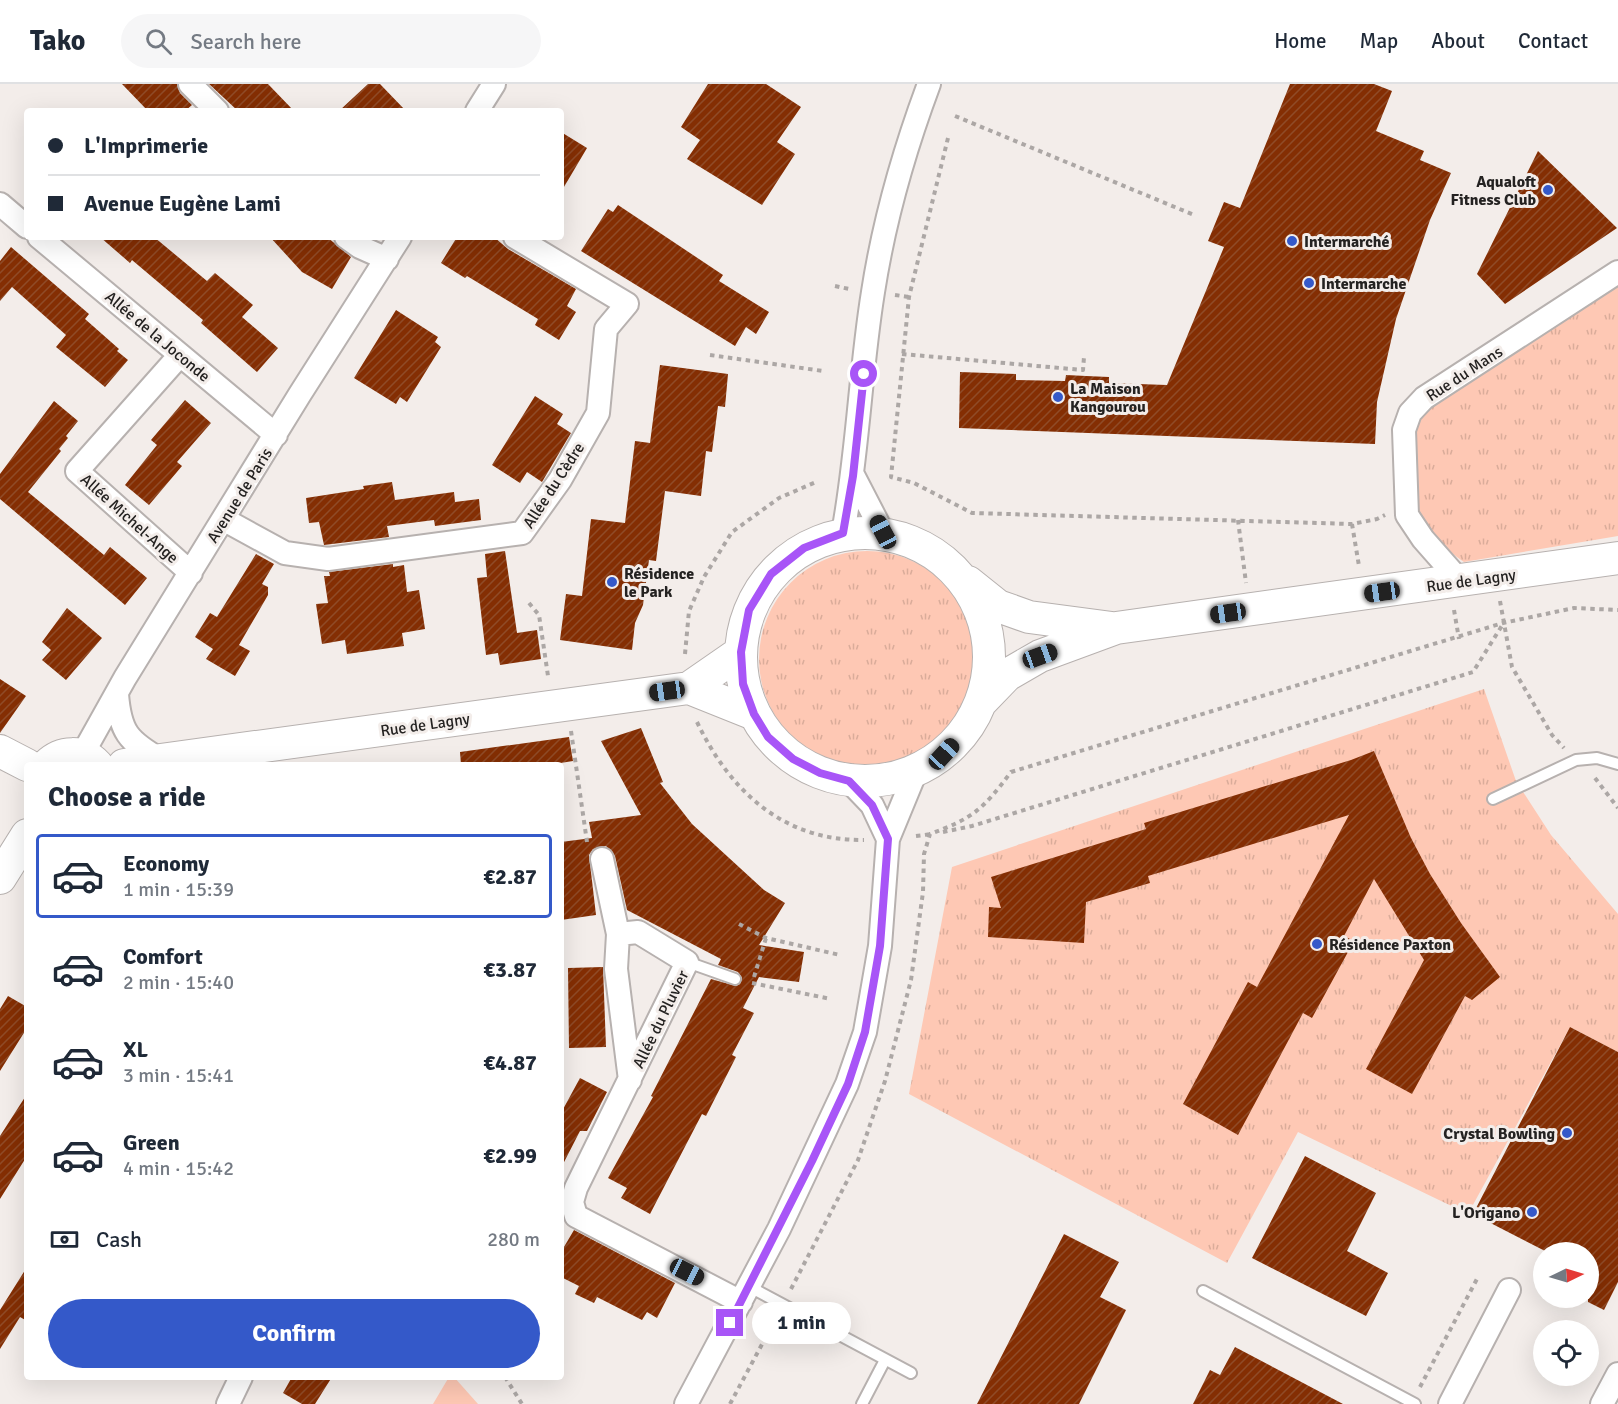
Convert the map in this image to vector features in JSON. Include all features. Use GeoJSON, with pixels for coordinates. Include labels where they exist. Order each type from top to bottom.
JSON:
{"type":"FeatureCollection","features":[{"type":"Feature","properties":{"kind":"main road","name":"Rue de Lagny"},"geometry":{"type":"LineString","coordinates":[[1116,628],[1029,617],[998,606],[930,550],[912,540],[883,532],[843,533],[804,548],[771,574],[749,610],[741,652],[743,684],[754,714],[768,737],[793,759],[820,773],[849,781],[883,781],[916,771],[944,754],[967,730],[982,701],[1007,675],[1040,656],[1116,628],[1616,560]]}},
{"type":"Feature","properties":{"kind":"main road"},"geometry":{"type":"LineString","coordinates":[[961,576],[979,604],[989,636],[990,669],[982,701]]}},
{"type":"Feature","properties":{"kind":"main road","name":"Rue de Lagny"},"geometry":{"type":"LineString","coordinates":[[146,762],[689,688],[741,652]]}},
{"type":"Feature","properties":{"kind":"main road","name":"Rue de Lagny"},"geometry":{"type":"LineString","coordinates":[[689,688],[754,714]]}},
{"type":"Feature","properties":{"kind":"main road"},"geometry":{"type":"LineString","coordinates":[[0,751],[24,763]]}},
{"type":"Feature","properties":{"kind":"main road"},"geometry":{"type":"LineString","coordinates":[[50,762],[58,756],[90,760]]}},
{"type":"Feature","properties":{"kind":"main road"},"geometry":{"type":"LineString","coordinates":[[0,878],[24,839]]}},
{"type":"Feature","properties":{"kind":"street"},"geometry":{"type":"LineString","coordinates":[[190,84],[214,108]]}},
{"type":"Feature","properties":{"kind":"street"},"geometry":{"type":"LineString","coordinates":[[479,108],[494,84]]}},
{"type":"Feature","properties":{"kind":"street"},"geometry":{"type":"LineString","coordinates":[[843,533],[853,476],[873,293],[881,247],[913,126],[929,84]]}},
{"type":"Feature","properties":{"kind":"street"},"geometry":{"type":"LineString","coordinates":[[0,204],[24,224]]}},
{"type":"Feature","properties":{"kind":"street","name":"Allée de la Joconde"},"geometry":{"type":"LineString","coordinates":[[43,240],[276,435]]}},
{"type":"Feature","properties":{"kind":"street"},"geometry":{"type":"LineString","coordinates":[[350,240],[387,259]]}},
{"type":"Feature","properties":{"kind":"street","name":"Avenue de Paris"},"geometry":{"type":"LineString","coordinates":[[90,760],[117,694],[223,519],[398,240]]}},
{"type":"Feature","properties":{"kind":"street","name":"Allée du Cèdre"},"geometry":{"type":"LineString","coordinates":[[223,519],[285,554],[328,559],[522,533],[560,480],[598,413],[606,329],[627,304],[520,240]]}},
{"type":"Feature","properties":{"kind":"street","name":"Rue du Mans"},"geometry":{"type":"LineString","coordinates":[[1460,581],[1423,539],[1407,515],[1404,430],[1410,413],[1424,398],[1618,272]]}},
{"type":"Feature","properties":{"kind":"street","name":"Allée Michel-Ange"},"geometry":{"type":"LineString","coordinates":[[180,355],[77,471],[191,573]]}},
{"type":"Feature","properties":{"kind":"street"},"geometry":{"type":"LineString","coordinates":[[853,476],[883,532]]}},
{"type":"Feature","properties":{"kind":"street"},"geometry":{"type":"LineString","coordinates":[[117,694],[119,721],[134,745],[161,760]]}},
{"type":"Feature","properties":{"kind":"street"},"geometry":{"type":"LineString","coordinates":[[686,1404],[745,1294],[848,1084],[865,1032],[880,946],[888,839],[916,771]]}},
{"type":"Feature","properties":{"kind":"street"},"geometry":{"type":"LineString","coordinates":[[849,781],[872,805],[888,839]]}},
{"type":"Feature","properties":{"kind":"street","name":"Allée du Pluvier"},"geometry":{"type":"LineString","coordinates":[[602,859],[618,934],[616,969],[630,1080]]}},
{"type":"Feature","properties":{"kind":"street","name":"Allée du Pluvier"},"geometry":{"type":"LineString","coordinates":[[618,934],[638,932],[687,962],[576,1188],[572,1202],[576,1216],[745,1294]]}},
{"type":"Feature","properties":{"kind":"street"},"geometry":{"type":"LineString","coordinates":[[1450,1404],[1509,1290]]}},
{"type":"Feature","properties":{"kind":"street"},"geometry":{"type":"LineString","coordinates":[[1602,1404],[1618,1374]]}},
{"type":"Feature","properties":{"kind":"street"},"geometry":{"type":"LineString","coordinates":[[228,1404],[240,1380]]}},
{"type":"Feature","properties":{"kind":"lane"},"geometry":{"type":"LineString","coordinates":[[1493,799],[1576,760],[1597,758],[1618,764]]}},
{"type":"Feature","properties":{"kind":"lane"},"geometry":{"type":"LineString","coordinates":[[687,962],[735,979]]}},
{"type":"Feature","properties":{"kind":"lane"},"geometry":{"type":"LineString","coordinates":[[1203,1291],[1414,1403]]}},
{"type":"Feature","properties":{"kind":"lane"},"geometry":{"type":"LineString","coordinates":[[745,1294],[783,1305],[911,1373]]}},
{"type":"Feature","properties":{"kind":"lane"},"geometry":{"type":"LineString","coordinates":[[862,1404],[885,1360]]}},
{"type":"Feature","properties":{"kind":"path"},"geometry":{"type":"LineString","coordinates":[[955,116],[1194,215]]}},
{"type":"Feature","properties":{"kind":"path"},"geometry":{"type":"LineString","coordinates":[[948,138],[911,287],[902,354],[891,477],[914,483],[972,513],[1352,524],[1360,571]]}},
{"type":"Feature","properties":{"kind":"path"},"geometry":{"type":"LineString","coordinates":[[902,354],[1083,370],[1084,357]]}},
{"type":"Feature","properties":{"kind":"path"},"geometry":{"type":"LineString","coordinates":[[710,355],[823,371]]}},
{"type":"Feature","properties":{"kind":"path"},"geometry":{"type":"LineString","coordinates":[[685,654],[689,611],[704,577],[732,532],[778,498],[816,482]]}},
{"type":"Feature","properties":{"kind":"path"},"geometry":{"type":"LineString","coordinates":[[1238,520],[1247,589]]}},
{"type":"Feature","properties":{"kind":"path"},"geometry":{"type":"LineString","coordinates":[[529,603],[539,615],[548,676]]}},
{"type":"Feature","properties":{"kind":"path"},"geometry":{"type":"LineString","coordinates":[[930,834],[958,824],[985,806],[1011,772],[1503,623],[1574,608],[1618,610]]}},
{"type":"Feature","properties":{"kind":"path"},"geometry":{"type":"LineString","coordinates":[[1503,623],[1512,667],[1552,735],[1594,775],[1618,808]]}},
{"type":"Feature","properties":{"kind":"path"},"geometry":{"type":"LineString","coordinates":[[930,834],[972,826],[1473,672],[1503,623]]}},
{"type":"Feature","properties":{"kind":"path"},"geometry":{"type":"LineString","coordinates":[[689,688],[697,722],[712,753],[734,784],[785,822],[820,836],[847,840]]}},
{"type":"Feature","properties":{"kind":"path"},"geometry":{"type":"LineString","coordinates":[[554,707],[556,729],[571,728],[588,849],[602,859]]}},
{"type":"Feature","properties":{"kind":"path"},"geometry":{"type":"LineString","coordinates":[[730,1404],[858,1160],[885,1081],[912,980],[923,892],[924,854],[930,834]]}},
{"type":"Feature","properties":{"kind":"path"},"geometry":{"type":"LineString","coordinates":[[739,924],[766,938],[840,956]]}},
{"type":"Feature","properties":{"kind":"path"},"geometry":{"type":"LineString","coordinates":[[752,983],[766,938]]}},
{"type":"Feature","properties":{"kind":"path"},"geometry":{"type":"LineString","coordinates":[[735,979],[831,999]]}},
{"type":"Feature","properties":{"kind":"path"},"geometry":{"type":"LineString","coordinates":[[1414,1403],[1478,1277]]}},
{"type":"Feature","properties":{"kind":"path"},"geometry":{"type":"LineString","coordinates":[[507,1380],[522,1404]]}},
{"type":"Feature","properties":{"kind":"green space"},"geometry":{"type":"Polygon","coordinates":[[[1618,280],[1618,536],[1464,562],[1428,530],[1414,507],[1412,477],[1414,418],[1618,280]]]}},
{"type":"Feature","properties":{"kind":"green space"},"geometry":{"type":"Polygon","coordinates":[[[867,551],[888,553],[908,559],[927,569],[943,583],[957,599],[967,618],[973,638],[975,659],[973,680],[967,700],[957,719],[943,735],[927,749],[908,759],[888,765],[867,767],[846,765],[826,759],[807,749],[791,735],[777,719],[767,700],[761,680],[759,659],[761,638],[767,618],[777,599],[791,583],[807,569],[826,559],[846,553],[867,551]]]}},
{"type":"Feature","properties":{"kind":"green space"},"geometry":{"type":"Polygon","coordinates":[[[1484,689],[1516,781],[1551,835],[1618,914],[1618,1052],[1570,1027],[1468,1214],[1298,1132],[1227,1263],[909,1094],[952,867],[1484,689]]]}},
{"type":"Feature","properties":{"kind":"green space"},"geometry":{"type":"Polygon","coordinates":[[[447,1380],[457,1380],[478,1404],[433,1404],[447,1380]]]}},
{"type":"Feature","properties":{"kind":"building"},"geometry":{"type":"Polygon","coordinates":[[[122,84],[177,84],[180,93],[192,105],[188,108],[145,108],[122,84]]]}},
{"type":"Feature","properties":{"kind":"building"},"geometry":{"type":"Polygon","coordinates":[[[209,84],[268,84],[291,108],[235,108],[209,84]]]}},
{"type":"Feature","properties":{"kind":"building"},"geometry":{"type":"Polygon","coordinates":[[[368,84],[380,84],[403,108],[342,108],[368,84]]]}},
{"type":"Feature","properties":{"kind":"building"},"geometry":{"type":"Polygon","coordinates":[[[708,84],[766,84],[801,107],[777,142],[795,154],[762,205],[687,159],[700,140],[681,127],[708,84]]]}},
{"type":"Feature","properties":{"kind":"building","name":"Intermarche"},"geometry":{"type":"Polygon","coordinates":[[[1290,84],[1374,84],[1392,91],[1376,131],[1424,151],[1420,160],[1451,173],[1430,220],[1396,319],[1377,402],[1375,444],[959,428],[960,372],[1016,374],[1016,380],[1065,381],[1066,375],[1109,377],[1109,383],[1167,385],[1224,247],[1208,241],[1224,202],[1240,208],[1290,84]]]}},
{"type":"Feature","properties":{"kind":"building"},"geometry":{"type":"Polygon","coordinates":[[[564,134],[587,148],[564,187],[564,134]]]}},
{"type":"Feature","properties":{"kind":"building","name":"Aqualoft Fitness Club"},"geometry":{"type":"Polygon","coordinates":[[[1538,151],[1617,228],[1505,304],[1477,274],[1538,151]]]}},
{"type":"Feature","properties":{"kind":"building"},"geometry":{"type":"Polygon","coordinates":[[[618,205],[723,275],[719,281],[769,312],[756,334],[746,327],[735,346],[581,251],[608,209],[613,212],[618,205]]]}},
{"type":"Feature","properties":{"kind":"building"},"geometry":{"type":"Polygon","coordinates":[[[103,240],[158,240],[207,281],[215,273],[253,305],[242,317],[278,348],[257,372],[201,323],[203,320],[132,260],[130,263],[103,240]]]}},
{"type":"Feature","properties":{"kind":"building"},"geometry":{"type":"Polygon","coordinates":[[[273,240],[331,240],[351,257],[332,289],[302,272],[273,240]]]}},
{"type":"Feature","properties":{"kind":"building"},"geometry":{"type":"Polygon","coordinates":[[[455,240],[498,240],[508,249],[576,289],[567,306],[576,312],[559,340],[535,325],[538,319],[441,263],[455,240]]]}},
{"type":"Feature","properties":{"kind":"building"},"geometry":{"type":"Polygon","coordinates":[[[11,247],[89,314],[85,319],[128,360],[105,387],[56,347],[66,335],[12,287],[0,301],[0,261],[11,247]]]}},
{"type":"Feature","properties":{"kind":"building"},"geometry":{"type":"Polygon","coordinates":[[[396,310],[438,337],[435,342],[441,347],[407,402],[400,397],[396,404],[354,378],[396,310]]]}},
{"type":"Feature","properties":{"kind":"building"},"geometry":{"type":"Polygon","coordinates":[[[660,365],[728,374],[725,407],[718,406],[712,452],[706,451],[701,496],[665,491],[656,561],[649,560],[643,605],[635,623],[632,650],[560,640],[566,594],[582,596],[591,519],[625,523],[635,441],[650,443],[660,365]]]}},
{"type":"Feature","properties":{"kind":"building"},"geometry":{"type":"Polygon","coordinates":[[[535,396],[563,414],[557,424],[571,433],[542,482],[527,472],[520,483],[492,465],[535,396]]]}},
{"type":"Feature","properties":{"kind":"building"},"geometry":{"type":"Polygon","coordinates":[[[185,400],[211,423],[177,462],[182,466],[149,505],[125,485],[157,445],[151,440],[185,400]]]}},
{"type":"Feature","properties":{"kind":"building"},"geometry":{"type":"Polygon","coordinates":[[[54,401],[78,421],[66,436],[68,438],[59,449],[61,451],[28,492],[104,555],[110,547],[147,578],[125,605],[0,499],[0,474],[54,401]]]}},
{"type":"Feature","properties":{"kind":"building"},"geometry":{"type":"Polygon","coordinates":[[[392,482],[395,500],[454,492],[455,502],[479,499],[481,520],[435,526],[434,520],[387,526],[389,537],[324,545],[319,522],[309,523],[306,498],[392,482]]]}},
{"type":"Feature","properties":{"kind":"building"},"geometry":{"type":"Polygon","coordinates":[[[505,551],[517,633],[537,630],[541,659],[500,665],[498,653],[486,655],[477,578],[487,577],[485,554],[505,551]]]}},
{"type":"Feature","properties":{"kind":"building"},"geometry":{"type":"Polygon","coordinates":[[[256,554],[274,564],[262,584],[268,587],[268,595],[239,645],[250,651],[235,676],[206,659],[213,649],[195,637],[210,613],[217,617],[256,554]]]}},
{"type":"Feature","properties":{"kind":"building"},"geometry":{"type":"Polygon","coordinates":[[[393,564],[393,567],[404,565],[407,592],[419,590],[425,629],[402,633],[404,646],[347,654],[345,640],[322,644],[316,604],[328,603],[324,576],[330,576],[329,572],[393,564]]]}},
{"type":"Feature","properties":{"kind":"building"},"geometry":{"type":"Polygon","coordinates":[[[67,608],[102,638],[66,680],[42,660],[51,650],[42,642],[67,608]]]}},
{"type":"Feature","properties":{"kind":"building"},"geometry":{"type":"Polygon","coordinates":[[[0,679],[26,696],[0,733],[0,679]]]}},
{"type":"Feature","properties":{"kind":"building"},"geometry":{"type":"Polygon","coordinates":[[[641,728],[663,782],[660,783],[692,824],[764,890],[785,903],[759,945],[804,952],[799,982],[759,977],[743,1008],[754,1013],[732,1055],[736,1057],[706,1116],[702,1114],[650,1214],[621,1198],[627,1188],[608,1178],[653,1097],[651,1096],[711,979],[736,986],[740,984],[742,978],[738,972],[718,965],[721,959],[627,910],[615,856],[606,846],[593,849],[589,855],[596,915],[564,920],[564,842],[592,838],[589,822],[641,815],[601,741],[641,728]]]}},
{"type":"Feature","properties":{"kind":"building"},"geometry":{"type":"Polygon","coordinates":[[[569,737],[573,761],[461,762],[460,752],[569,737]]]}},
{"type":"Feature","properties":{"kind":"building","name":"Résidence Paxton"},"geometry":{"type":"Polygon","coordinates":[[[1374,751],[1411,838],[1430,874],[1461,923],[1500,977],[1472,1000],[1465,996],[1412,1094],[1366,1069],[1424,960],[1374,879],[1344,936],[1354,941],[1312,1018],[1303,1013],[1238,1135],[1183,1104],[1248,982],[1257,987],[1349,815],[1148,876],[1150,883],[1086,902],[1084,943],[988,937],[989,907],[1001,908],[991,877],[1146,829],[1144,823],[1374,751]]]}},
{"type":"Feature","properties":{"kind":"building"},"geometry":{"type":"Polygon","coordinates":[[[603,967],[606,1047],[569,1048],[568,968],[603,967]]]}},
{"type":"Feature","properties":{"kind":"building"},"geometry":{"type":"Polygon","coordinates":[[[8,996],[24,1005],[24,1033],[0,1071],[0,1009],[8,996]]]}},
{"type":"Feature","properties":{"kind":"building","name":"Crystal Bowling"},"geometry":{"type":"Polygon","coordinates":[[[1570,1027],[1618,1052],[1618,1282],[1604,1310],[1599,1308],[1599,1242],[1533,1242],[1533,1245],[1473,1214],[1570,1027]]]}},
{"type":"Feature","properties":{"kind":"building"},"geometry":{"type":"Polygon","coordinates":[[[580,1078],[607,1092],[587,1131],[580,1131],[564,1162],[564,1107],[580,1078]]]}},
{"type":"Feature","properties":{"kind":"building"},"geometry":{"type":"Polygon","coordinates":[[[24,1099],[24,1161],[0,1199],[0,1136],[24,1099]]]}},
{"type":"Feature","properties":{"kind":"building"},"geometry":{"type":"Polygon","coordinates":[[[1305,1156],[1376,1193],[1347,1251],[1388,1273],[1366,1316],[1252,1258],[1305,1156]]]}},
{"type":"Feature","properties":{"kind":"building"},"geometry":{"type":"Polygon","coordinates":[[[574,1230],[675,1283],[657,1318],[647,1312],[642,1320],[597,1297],[594,1303],[575,1294],[579,1286],[564,1278],[564,1247],[574,1230]]]}},
{"type":"Feature","properties":{"kind":"building"},"geometry":{"type":"Polygon","coordinates":[[[1064,1234],[1119,1262],[1100,1297],[1126,1310],[1079,1404],[977,1404],[1064,1234]]]}},
{"type":"Feature","properties":{"kind":"building"},"geometry":{"type":"Polygon","coordinates":[[[24,1272],[24,1319],[20,1317],[0,1349],[0,1310],[24,1272]]]}},
{"type":"Feature","properties":{"kind":"building"},"geometry":{"type":"Polygon","coordinates":[[[1235,1347],[1343,1404],[1193,1404],[1210,1370],[1220,1375],[1235,1347]]]}},
{"type":"Feature","properties":{"kind":"building"},"geometry":{"type":"Polygon","coordinates":[[[290,1380],[330,1380],[315,1404],[302,1404],[283,1393],[290,1380]]]}},
{"type":"Feature","properties":{"kind":"place","name":"Aqualoft Fitness Club"},"geometry":{"type":"Point","coordinates":[1548,190]}},
{"type":"Feature","properties":{"kind":"place","name":"Intermarché"},"geometry":{"type":"Point","coordinates":[1292,241]}},
{"type":"Feature","properties":{"kind":"place","name":"Intermarche"},"geometry":{"type":"Point","coordinates":[1309,283]}},
{"type":"Feature","properties":{"kind":"place","name":"La Maison Kangourou"},"geometry":{"type":"Point","coordinates":[1058,397]}},
{"type":"Feature","properties":{"kind":"place","name":"Résidence le Park"},"geometry":{"type":"Point","coordinates":[612,582]}},
{"type":"Feature","properties":{"kind":"place","name":"Résidence Paxton"},"geometry":{"type":"Point","coordinates":[1317,944]}},
{"type":"Feature","properties":{"kind":"place","name":"Crystal Bowling"},"geometry":{"type":"Point","coordinates":[1567,1133]}},
{"type":"Feature","properties":{"kind":"place","name":"L'Origano"},"geometry":{"type":"Point","coordinates":[1532,1212]}},
{"type":"Feature","properties":{"kind":"route"},"geometry":{"type":"LineString","coordinates":[[730,1323],[812,1161],[848,1084],[865,1032],[880,946],[888,839],[872,805],[849,781],[820,773],[793,759],[768,737],[754,714],[743,684],[741,652],[749,610],[771,574],[804,548],[843,533],[853,476],[864,374]]}}]}
